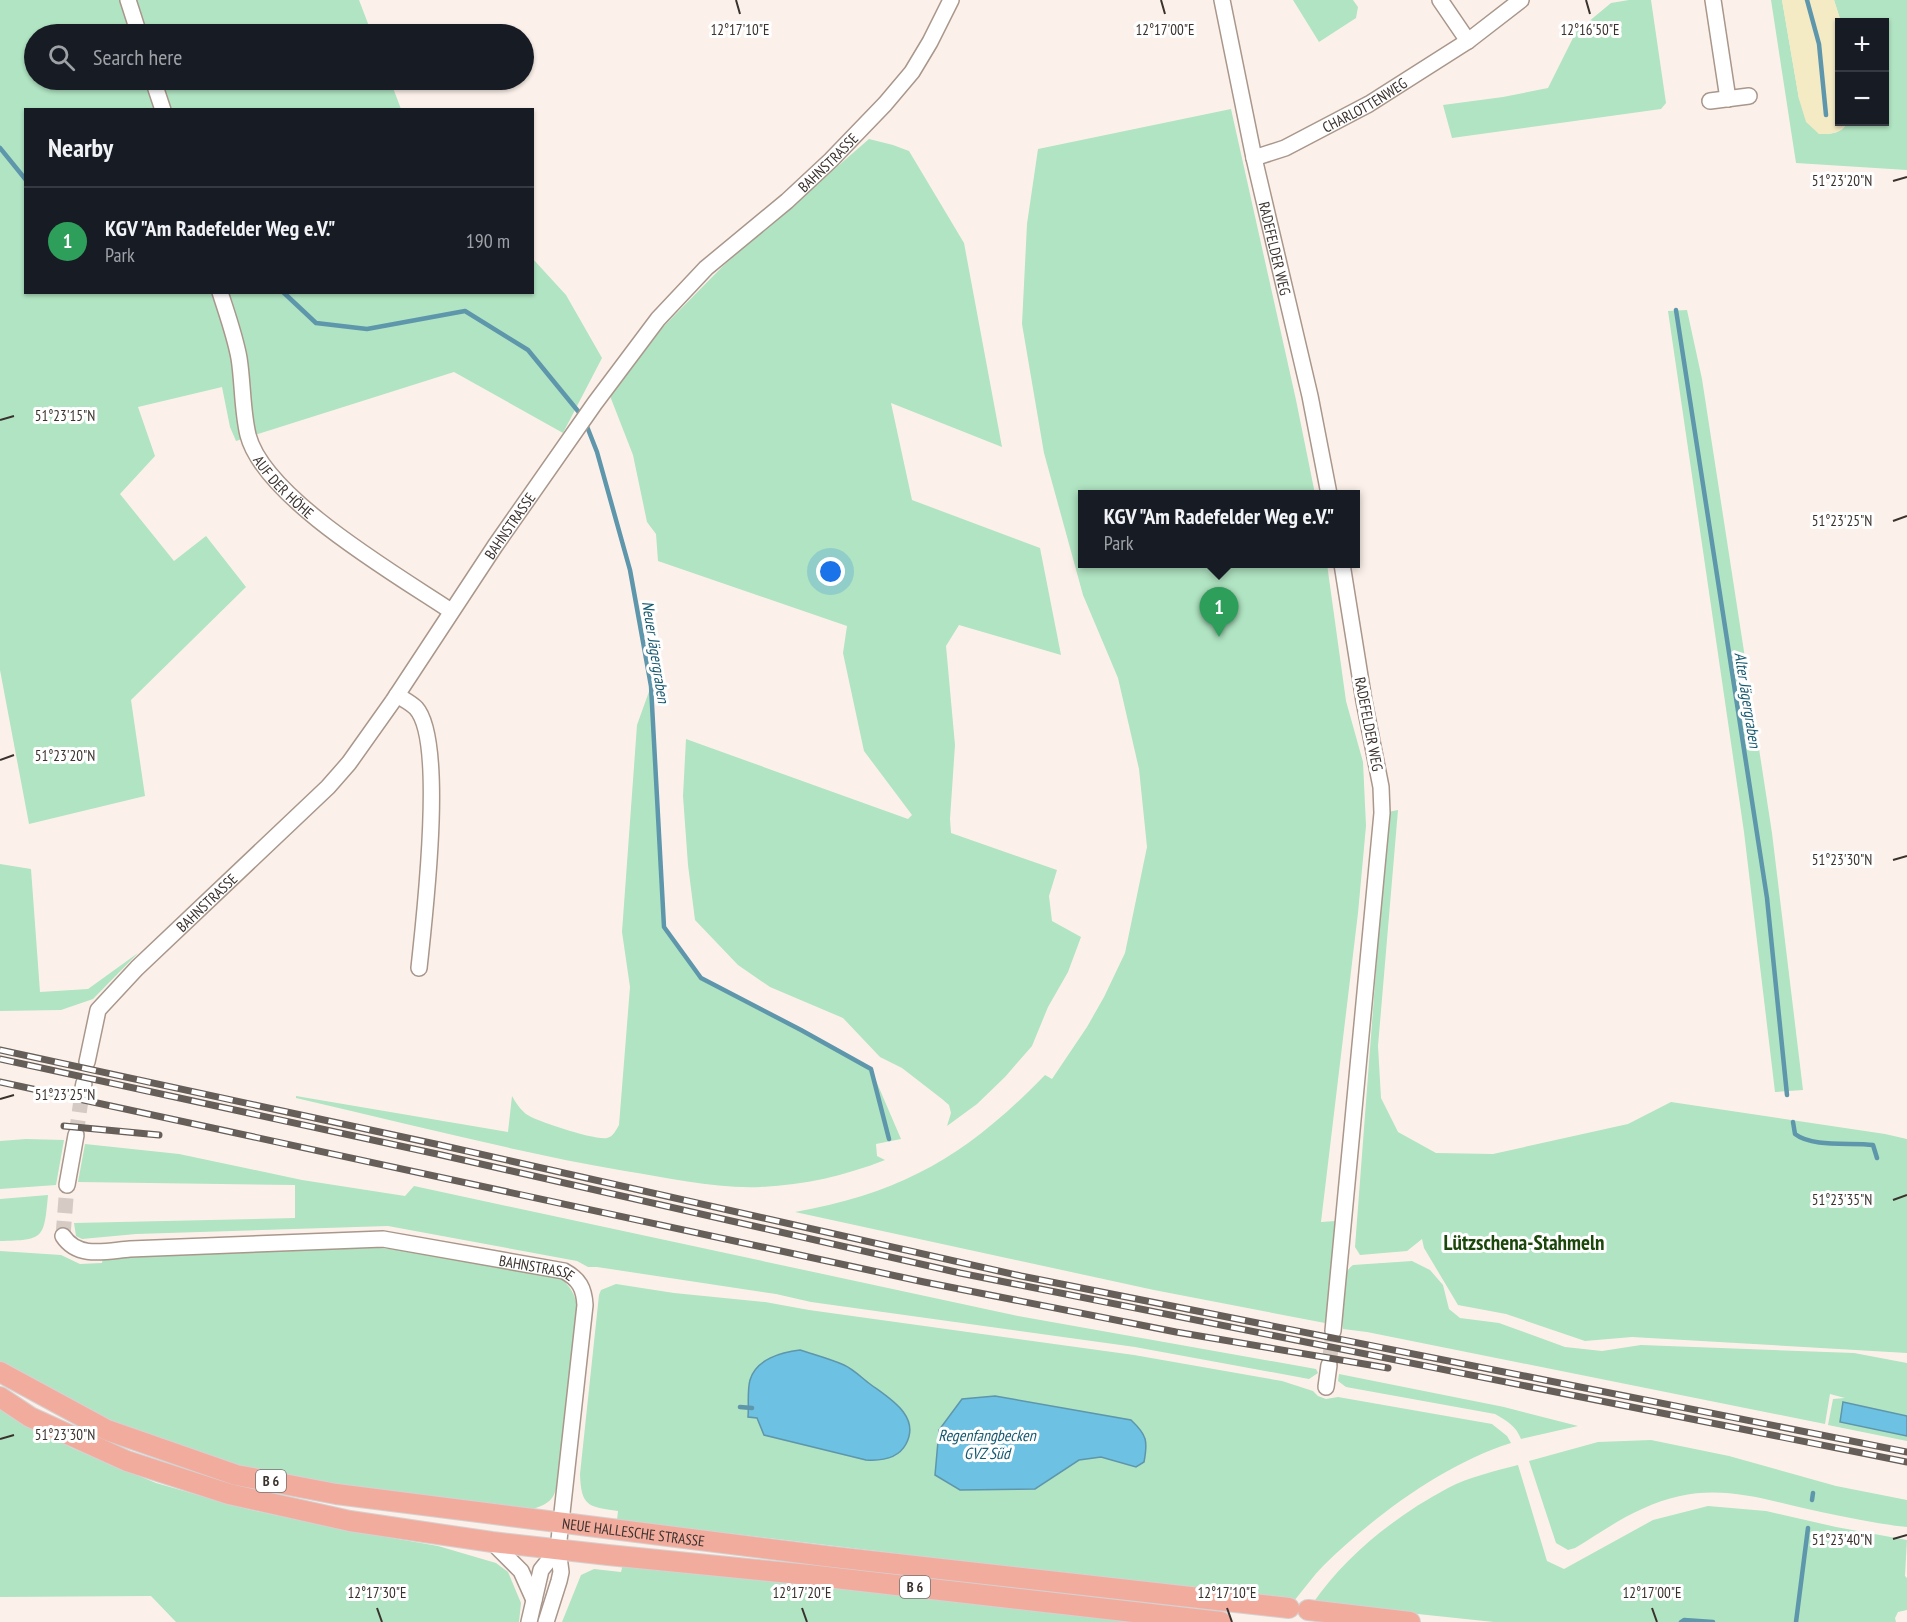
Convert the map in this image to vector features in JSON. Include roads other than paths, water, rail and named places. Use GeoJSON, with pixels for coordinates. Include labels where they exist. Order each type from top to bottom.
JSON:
{"type":"FeatureCollection","features":[{"type":"Feature","properties":{"kind":"main road","name":"NEUE HALLESCHE STRASSE"},"geometry":{"type":"LineString","coordinates":[[0,1372],[106,1430],[236,1475],[336,1494],[825,1556],[1410,1622]]}},
{"type":"Feature","properties":{"kind":"main road","name":"NEUE HALLESCHE STRASSE"},"geometry":{"type":"LineString","coordinates":[[0,1396],[30,1417],[127,1461],[229,1494],[350,1521],[492,1542],[1221,1622]]}},
{"type":"Feature","properties":{"kind":"street"},"geometry":{"type":"LineString","coordinates":[[128,0],[136,24]]}},
{"type":"Feature","properties":{"kind":"street","name":"BAHNSTRASSE"},"geometry":{"type":"LineString","coordinates":[[87,1062],[98,1010],[137,968],[328,786],[349,763],[575,431],[658,319],[706,268],[787,201],[824,167],[885,104],[912,72],[951,0]]}},
{"type":"Feature","properties":{"kind":"street","name":"RADEFELDER WEG"},"geometry":{"type":"LineString","coordinates":[[1222,0],[1254,158],[1310,396],[1328,490]]}},
{"type":"Feature","properties":{"kind":"street"},"geometry":{"type":"LineString","coordinates":[[1440,0],[1468,41]]}},
{"type":"Feature","properties":{"kind":"street","name":"CHARLOTTENWEG"},"geometry":{"type":"LineString","coordinates":[[1254,158],[1285,148],[1369,104],[1468,41],[1521,0]]}},
{"type":"Feature","properties":{"kind":"street"},"geometry":{"type":"LineString","coordinates":[[1713,0],[1728,99]]}},
{"type":"Feature","properties":{"kind":"street"},"geometry":{"type":"LineString","coordinates":[[156,90],[162,108]]}},
{"type":"Feature","properties":{"kind":"street"},"geometry":{"type":"LineString","coordinates":[[1710,102],[1749,96]]}},
{"type":"Feature","properties":{"kind":"street","name":"AUF DER HÖHE"},"geometry":{"type":"LineString","coordinates":[[221,294],[238,357],[248,437],[264,467],[308,512],[451,611]]}},
{"type":"Feature","properties":{"kind":"street","name":"RADEFELDER WEG"},"geometry":{"type":"LineString","coordinates":[[1333,1331],[1382,813],[1381,787],[1343,568]]}},
{"type":"Feature","properties":{"kind":"street"},"geometry":{"type":"LineString","coordinates":[[397,695],[416,708],[421,717],[430,749],[432,782],[429,870],[419,968]]}},
{"type":"Feature","properties":{"kind":"street"},"geometry":{"type":"LineString","coordinates":[[67,1185],[76,1135]]}},
{"type":"Feature","properties":{"kind":"street","name":"BAHNSTRASSE"},"geometry":{"type":"LineString","coordinates":[[63,1236],[74,1249],[93,1252],[382,1239],[564,1272],[573,1276],[585,1294],[585,1305],[562,1523]]}},
{"type":"Feature","properties":{"kind":"street"},"geometry":{"type":"LineString","coordinates":[[1326,1387],[1329,1365]]}},
{"type":"Feature","properties":{"kind":"street"},"geometry":{"type":"LineString","coordinates":[[546,1622],[560,1581],[558,1549],[562,1523]]}},
{"type":"Feature","properties":{"kind":"street"},"geometry":{"type":"LineString","coordinates":[[492,1542],[521,1571],[534,1600]]}},
{"type":"Feature","properties":{"kind":"street"},"geometry":{"type":"LineString","coordinates":[[529,1622],[541,1570],[558,1549]]}},
{"type":"Feature","properties":{"kind":"water","name":"Regenfangbecken GVZ Süd"},"geometry":{"type":"Polygon","coordinates":[[[800,1350],[847,1367],[894,1402],[906,1416],[909,1425],[910,1434],[903,1449],[889,1458],[866,1460],[764,1435],[757,1418],[748,1417],[750,1380],[758,1367],[770,1358],[800,1350]]]}},
{"type":"Feature","properties":{"kind":"water","name":"Regenfangbecken GVZ Süd"},"geometry":{"type":"Polygon","coordinates":[[[995,1396],[1131,1420],[1145,1439],[1144,1462],[1136,1467],[1101,1457],[1079,1460],[1035,1489],[960,1490],[935,1475],[939,1430],[962,1399],[995,1396]]]}},
{"type":"Feature","properties":{"kind":"water"},"geometry":{"type":"Polygon","coordinates":[[[1843,1402],[1907,1416],[1907,1436],[1840,1422],[1843,1402]]]}},
{"type":"Feature","properties":{"kind":"waterway","name":"Alter Jägergraben"},"geometry":{"type":"LineString","coordinates":[[1807,0],[1819,44],[1826,115]]}},
{"type":"Feature","properties":{"kind":"waterway","name":"Neuer Jägergraben"},"geometry":{"type":"LineString","coordinates":[[0,148],[24,178]]}},
{"type":"Feature","properties":{"kind":"waterway","name":"Neuer Jägergraben"},"geometry":{"type":"LineString","coordinates":[[285,294],[316,323],[367,329],[465,311],[528,350],[582,416]]}},
{"type":"Feature","properties":{"kind":"waterway","name":"Alter Jägergraben"},"geometry":{"type":"LineString","coordinates":[[1676,310],[1767,898],[1787,1095]]}},
{"type":"Feature","properties":{"kind":"waterway","name":"Neuer Jägergraben"},"geometry":{"type":"LineString","coordinates":[[586,424],[597,452],[630,570],[651,686],[664,927],[701,978],[871,1069],[889,1139]]}},
{"type":"Feature","properties":{"kind":"waterway","name":"Alter Jägergraben"},"geometry":{"type":"LineString","coordinates":[[1793,1122],[1795,1134],[1803,1138],[1822,1143],[1873,1145],[1877,1158]]}},
{"type":"Feature","properties":{"kind":"waterway"},"geometry":{"type":"LineString","coordinates":[[740,1407],[752,1408]]}},
{"type":"Feature","properties":{"kind":"waterway","name":"Alter Jägergraben"},"geometry":{"type":"LineString","coordinates":[[1812,1500],[1813,1493]]}},
{"type":"Feature","properties":{"kind":"waterway","name":"Alter Jägergraben"},"geometry":{"type":"LineString","coordinates":[[1796,1622],[1808,1528]]}},
{"type":"Feature","properties":{"kind":"waterway","name":"Alter Jägergraben"},"geometry":{"type":"LineString","coordinates":[[1681,1622],[1684,1620],[1713,1622]]}},
{"type":"Feature","properties":{"kind":"tunnel"},"geometry":{"type":"LineString","coordinates":[[76,1135],[82,1093]]}},
{"type":"Feature","properties":{"kind":"tunnel"},"geometry":{"type":"LineString","coordinates":[[63,1236],[67,1185]]}},
{"type":"Feature","properties":{"kind":"tunnel"},"geometry":{"type":"LineString","coordinates":[[1329,1365],[1333,1331]]}},
{"type":"Feature","properties":{"kind":"railway"},"geometry":{"type":"LineString","coordinates":[[0,1050],[440,1145],[1021,1276],[1907,1452]]}},
{"type":"Feature","properties":{"kind":"railway"},"geometry":{"type":"LineString","coordinates":[[0,1059],[437,1154],[960,1273],[1907,1462]]}},
{"type":"Feature","properties":{"kind":"railway"},"geometry":{"type":"LineString","coordinates":[[0,1082],[924,1282],[1176,1332],[1388,1368]]}},
{"type":"Feature","properties":{"kind":"railway"},"geometry":{"type":"LineString","coordinates":[[64,1126],[159,1135]]}},
{"type":"Feature","properties":{"kind":"place","name":"KGV \"Am Radefelder Weg e.V.\""},"geometry":{"type":"Point","coordinates":[1219,637]}},
{"type":"Feature","properties":{"kind":"district","name":"Lützschena-Stahmeln"},"geometry":{"type":"Point","coordinates":[1524,1242]}}]}
